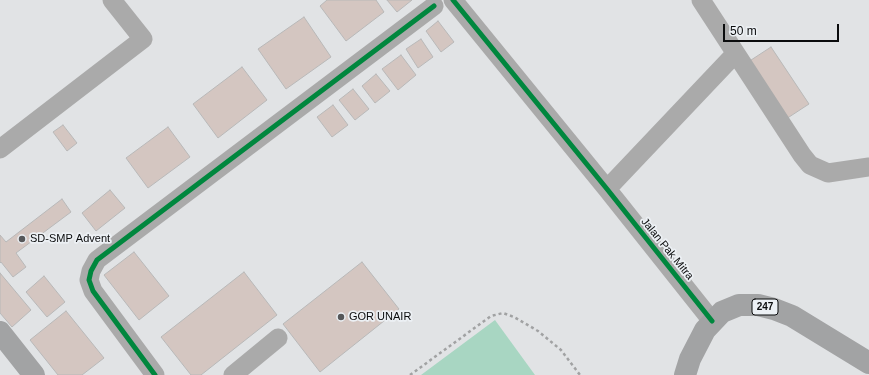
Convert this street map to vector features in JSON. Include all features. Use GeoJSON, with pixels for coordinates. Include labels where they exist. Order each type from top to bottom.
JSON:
{"type":"FeatureCollection","features":[{"type":"Feature","properties":{"kind":"main road","name":"247"},"geometry":{"type":"LineString","coordinates":[[686,375],[696,347],[705,330],[722,312],[739,305],[758,305],[792,316],[869,362]]}},
{"type":"Feature","properties":{"kind":"main road"},"geometry":{"type":"LineString","coordinates":[[0,332],[34,375]]}},
{"type":"Feature","properties":{"kind":"street"},"geometry":{"type":"LineString","coordinates":[[0,149],[143,39],[112,0]]}},
{"type":"Feature","properties":{"kind":"street","name":"Jalan Pak Mitra"},"geometry":{"type":"LineString","coordinates":[[453,0],[712,321]]}},
{"type":"Feature","properties":{"kind":"street"},"geometry":{"type":"LineString","coordinates":[[701,0],[735,54],[810,165],[828,173],[869,167]]}},
{"type":"Feature","properties":{"kind":"street"},"geometry":{"type":"LineString","coordinates":[[155,375],[93,291],[89,280],[90,271],[97,260],[434,6]]}},
{"type":"Feature","properties":{"kind":"street"},"geometry":{"type":"LineString","coordinates":[[607,189],[735,54]]}},
{"type":"Feature","properties":{"kind":"street"},"geometry":{"type":"LineString","coordinates":[[233,375],[278,338]]}},
{"type":"Feature","properties":{"kind":"path"},"geometry":{"type":"LineString","coordinates":[[410,375],[491,316],[503,313],[514,316],[538,331],[561,350],[580,375]]}},
{"type":"Feature","properties":{"kind":"green space"},"geometry":{"type":"Polygon","coordinates":[[[495,320],[535,375],[421,375],[495,320]]]}},
{"type":"Feature","properties":{"kind":"building"},"geometry":{"type":"Polygon","coordinates":[[[327,0],[376,0],[384,12],[346,41],[320,6],[327,0]]]}},
{"type":"Feature","properties":{"kind":"building"},"geometry":{"type":"Polygon","coordinates":[[[387,0],[412,0],[397,12],[387,0]]]}},
{"type":"Feature","properties":{"kind":"building"},"geometry":{"type":"Polygon","coordinates":[[[304,17],[331,57],[286,89],[258,49],[304,17]]]}},
{"type":"Feature","properties":{"kind":"building"},"geometry":{"type":"Polygon","coordinates":[[[438,21],[454,42],[441,52],[426,31],[438,21]]]}},
{"type":"Feature","properties":{"kind":"building"},"geometry":{"type":"Polygon","coordinates":[[[421,39],[433,57],[418,68],[406,49],[421,39]]]}},
{"type":"Feature","properties":{"kind":"building"},"geometry":{"type":"Polygon","coordinates":[[[771,47],[809,104],[786,119],[748,62],[771,47]]]}},
{"type":"Feature","properties":{"kind":"building"},"geometry":{"type":"Polygon","coordinates":[[[401,55],[416,75],[398,90],[382,69],[401,55]]]}},
{"type":"Feature","properties":{"kind":"building"},"geometry":{"type":"Polygon","coordinates":[[[242,67],[267,100],[218,138],[193,104],[242,67]]]}},
{"type":"Feature","properties":{"kind":"building"},"geometry":{"type":"Polygon","coordinates":[[[376,74],[390,91],[375,103],[362,86],[376,74]]]}},
{"type":"Feature","properties":{"kind":"building"},"geometry":{"type":"Polygon","coordinates":[[[353,89],[369,109],[355,120],[339,100],[353,89]]]}},
{"type":"Feature","properties":{"kind":"building"},"geometry":{"type":"Polygon","coordinates":[[[333,105],[348,125],[332,137],[317,117],[333,105]]]}},
{"type":"Feature","properties":{"kind":"building"},"geometry":{"type":"Polygon","coordinates":[[[63,125],[77,143],[67,151],[53,132],[63,125]]]}},
{"type":"Feature","properties":{"kind":"building"},"geometry":{"type":"Polygon","coordinates":[[[168,127],[190,157],[148,188],[126,158],[168,127]]]}},
{"type":"Feature","properties":{"kind":"building"},"geometry":{"type":"Polygon","coordinates":[[[110,190],[125,208],[96,231],[82,213],[110,190]]]}},
{"type":"Feature","properties":{"kind":"building","name":"SD-SMP Advent"},"geometry":{"type":"Polygon","coordinates":[[[62,199],[71,212],[16,253],[26,267],[13,277],[1,262],[0,263],[0,235],[6,242],[62,199]]]}},
{"type":"Feature","properties":{"kind":"building"},"geometry":{"type":"Polygon","coordinates":[[[134,252],[169,296],[139,320],[104,275],[134,252]]]}},
{"type":"Feature","properties":{"kind":"building","name":"GOR UNAIR"},"geometry":{"type":"Polygon","coordinates":[[[362,262],[399,309],[320,372],[283,324],[362,262]]]}},
{"type":"Feature","properties":{"kind":"building"},"geometry":{"type":"Polygon","coordinates":[[[244,272],[277,315],[201,375],[191,375],[161,337],[244,272]]]}},
{"type":"Feature","properties":{"kind":"building"},"geometry":{"type":"Polygon","coordinates":[[[0,273],[31,310],[12,327],[0,313],[0,273]]]}},
{"type":"Feature","properties":{"kind":"building"},"geometry":{"type":"Polygon","coordinates":[[[44,276],[65,302],[47,317],[26,292],[44,276]]]}},
{"type":"Feature","properties":{"kind":"building"},"geometry":{"type":"Polygon","coordinates":[[[66,311],[104,358],[82,375],[58,375],[30,340],[66,311]]]}},
{"type":"Feature","properties":{"kind":"cycle path"},"geometry":{"type":"LineString","coordinates":[[453,0],[712,321]]}},
{"type":"Feature","properties":{"kind":"cycle path"},"geometry":{"type":"LineString","coordinates":[[155,375],[93,291],[89,280],[91,271],[97,260],[434,6]]}},
{"type":"Feature","properties":{"kind":"place","name":"SD-SMP Advent"},"geometry":{"type":"Point","coordinates":[22,239]}},
{"type":"Feature","properties":{"kind":"place","name":"GOR UNAIR"},"geometry":{"type":"Point","coordinates":[341,317]}}]}
